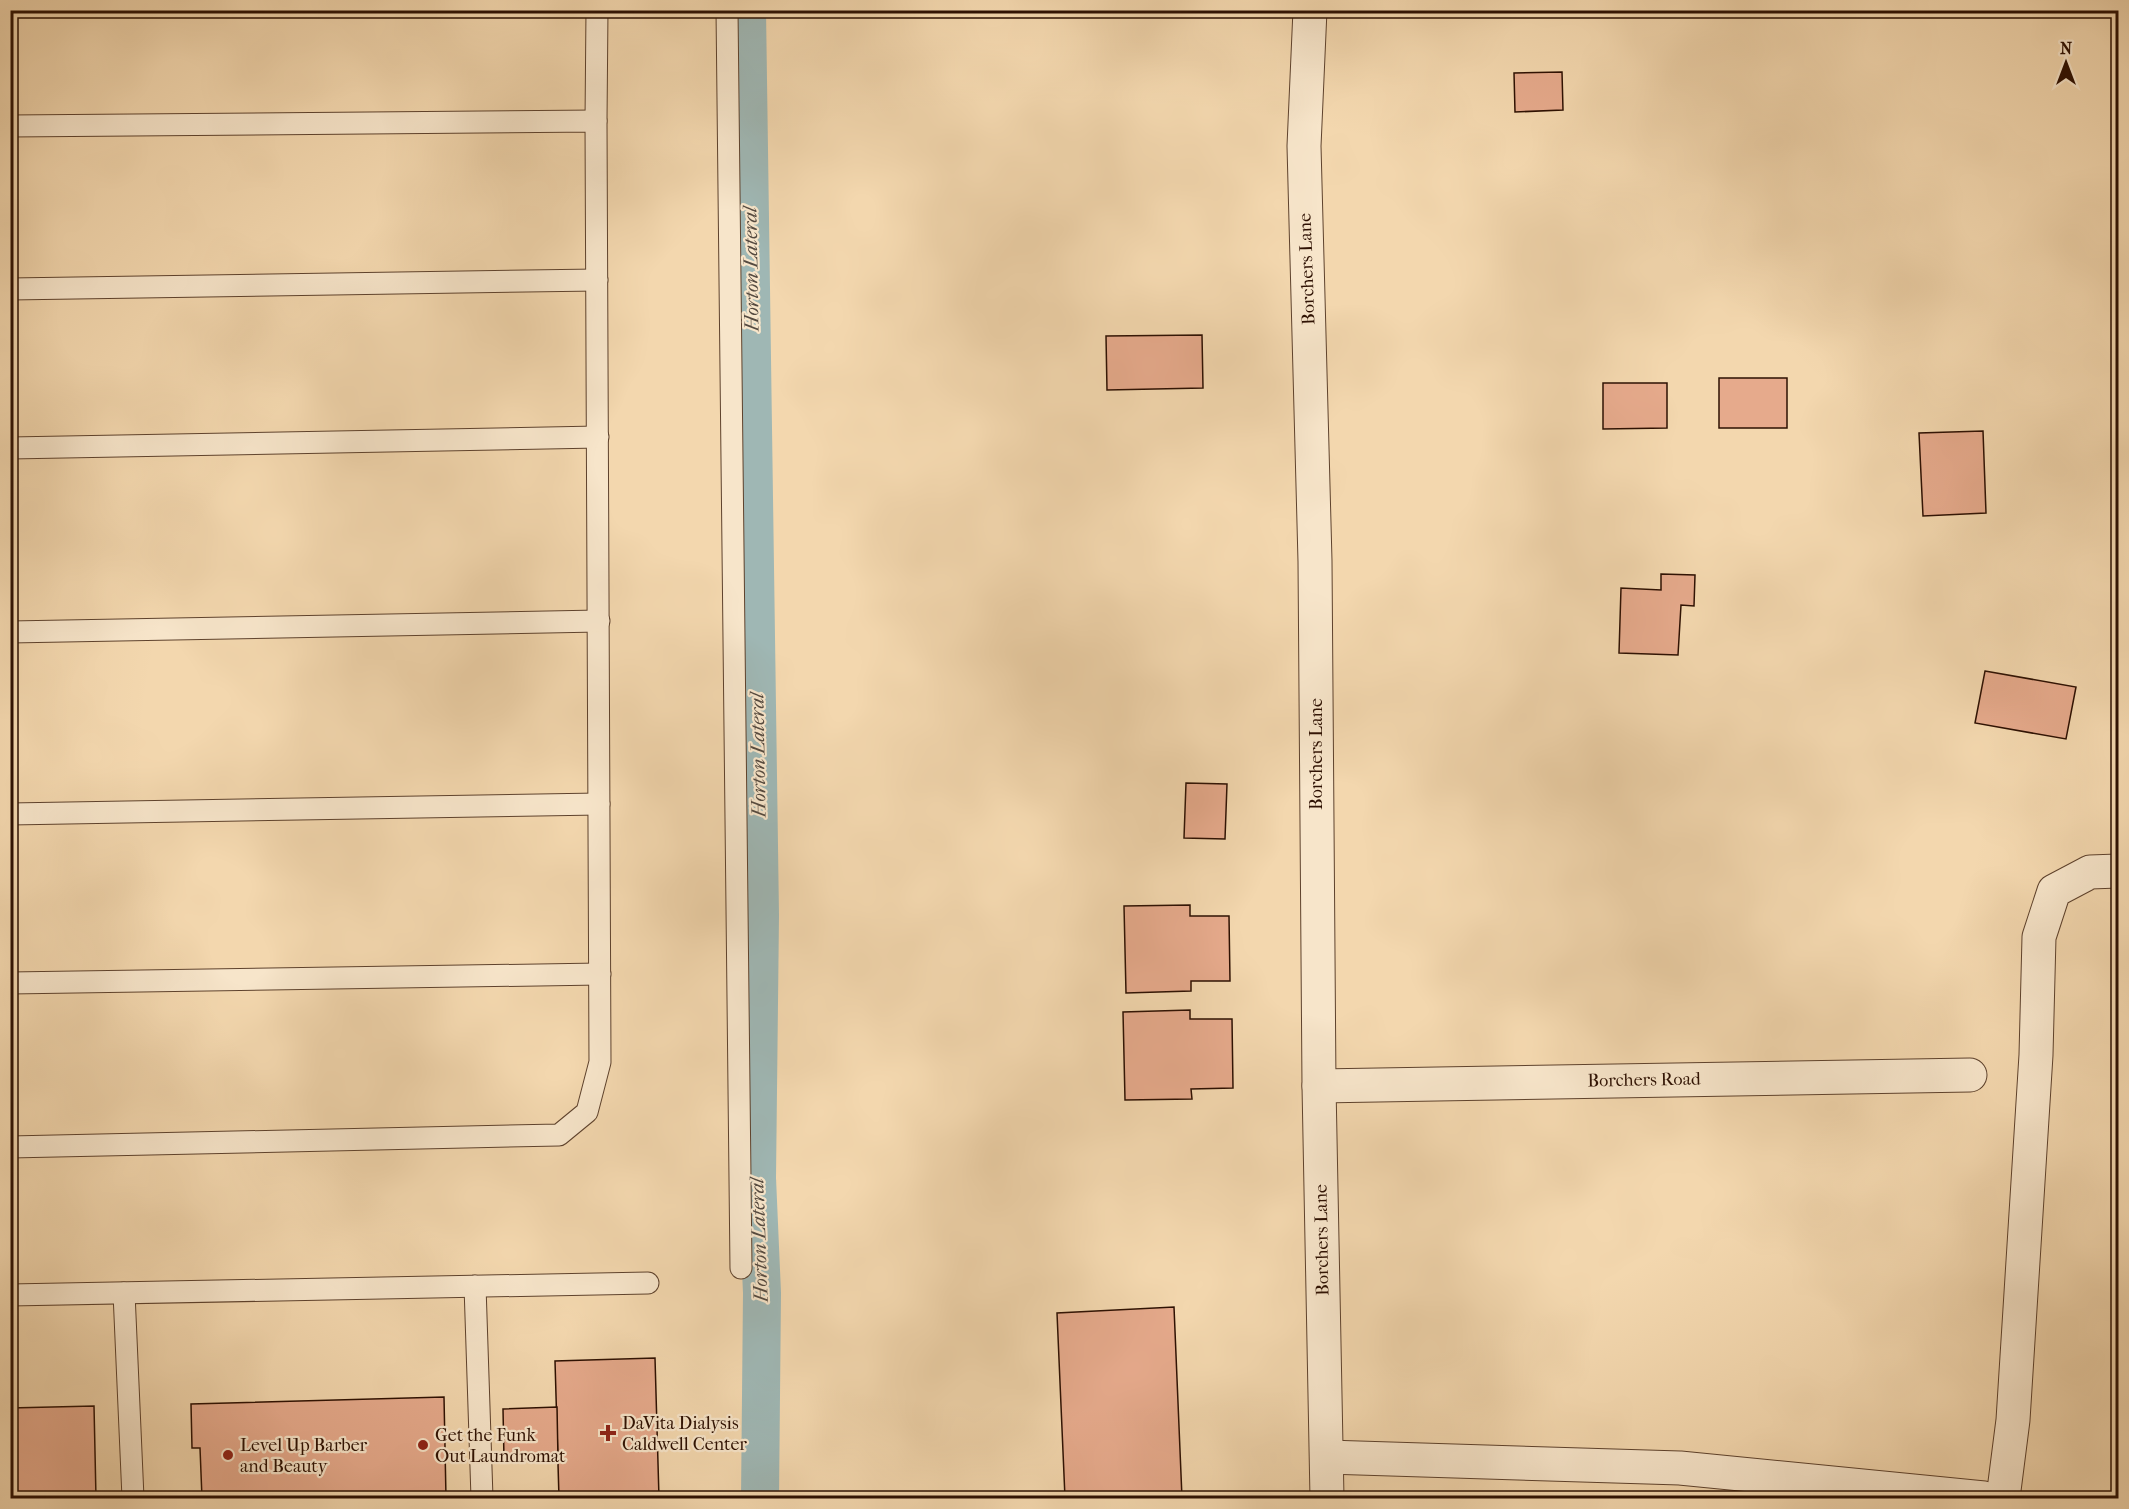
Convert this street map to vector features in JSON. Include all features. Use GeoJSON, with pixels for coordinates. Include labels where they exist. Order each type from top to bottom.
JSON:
{"type":"FeatureCollection","features":[{"type":"Feature","properties":{"kind":"street","name":"Borchers Lane"},"geometry":{"type":"LineString","coordinates":[[1310,10],[1304,146],[1315,561],[1319,1086],[1327,1498]]}},
{"type":"Feature","properties":{"kind":"street"},"geometry":{"type":"LineString","coordinates":[[2002,1498],[2013,1420],[2036,1055],[2039,937],[2054,891],[2090,872],[2118,871]]}},
{"type":"Feature","properties":{"kind":"street","name":"Borchers Road"},"geometry":{"type":"LineString","coordinates":[[1319,1086],[1970,1076]]}},
{"type":"Feature","properties":{"kind":"street"},"geometry":{"type":"LineString","coordinates":[[1327,1456],[1680,1468],[1984,1498]]}},
{"type":"Feature","properties":{"kind":"lane"},"geometry":{"type":"LineString","coordinates":[[10,1147],[559,1135],[587,1112],[600,1062],[597,10]]}},
{"type":"Feature","properties":{"kind":"lane"},"geometry":{"type":"LineString","coordinates":[[727,10],[741,1268]]}},
{"type":"Feature","properties":{"kind":"lane"},"geometry":{"type":"LineString","coordinates":[[10,126],[596,121]]}},
{"type":"Feature","properties":{"kind":"lane"},"geometry":{"type":"LineString","coordinates":[[10,289],[597,280]]}},
{"type":"Feature","properties":{"kind":"lane"},"geometry":{"type":"LineString","coordinates":[[10,447],[598,437]]}},
{"type":"Feature","properties":{"kind":"lane"},"geometry":{"type":"LineString","coordinates":[[10,632],[599,621]]}},
{"type":"Feature","properties":{"kind":"lane"},"geometry":{"type":"LineString","coordinates":[[10,813],[599,804]]}},
{"type":"Feature","properties":{"kind":"lane"},"geometry":{"type":"LineString","coordinates":[[10,983],[600,974]]}},
{"type":"Feature","properties":{"kind":"lane"},"geometry":{"type":"LineString","coordinates":[[10,1295],[648,1283]]}},
{"type":"Feature","properties":{"kind":"lane"},"geometry":{"type":"LineString","coordinates":[[475,1286],[482,1498]]}},
{"type":"Feature","properties":{"kind":"lane"},"geometry":{"type":"LineString","coordinates":[[123,1293],[132,1498]]}},
{"type":"Feature","properties":{"kind":"building"},"geometry":{"type":"Polygon","coordinates":[[[1562,72],[1563,110],[1515,112],[1514,73],[1562,72]]]}},
{"type":"Feature","properties":{"kind":"building"},"geometry":{"type":"Polygon","coordinates":[[[1202,335],[1203,388],[1107,390],[1106,336],[1202,335]]]}},
{"type":"Feature","properties":{"kind":"building"},"geometry":{"type":"Polygon","coordinates":[[[1719,378],[1787,378],[1787,428],[1719,428],[1719,378]]]}},
{"type":"Feature","properties":{"kind":"building"},"geometry":{"type":"Polygon","coordinates":[[[1603,383],[1667,383],[1667,428],[1603,429],[1603,383]]]}},
{"type":"Feature","properties":{"kind":"building"},"geometry":{"type":"Polygon","coordinates":[[[1983,431],[1986,513],[1923,516],[1919,433],[1983,431]]]}},
{"type":"Feature","properties":{"kind":"building"},"geometry":{"type":"Polygon","coordinates":[[[1661,574],[1695,575],[1694,606],[1681,605],[1678,655],[1619,653],[1621,588],[1661,590],[1661,574]]]}},
{"type":"Feature","properties":{"kind":"building"},"geometry":{"type":"Polygon","coordinates":[[[1985,671],[2076,687],[2066,739],[1975,723],[1985,671]]]}},
{"type":"Feature","properties":{"kind":"building"},"geometry":{"type":"Polygon","coordinates":[[[1186,783],[1227,784],[1225,839],[1184,838],[1186,783]]]}},
{"type":"Feature","properties":{"kind":"building"},"geometry":{"type":"Polygon","coordinates":[[[1190,905],[1190,916],[1229,916],[1230,981],[1191,981],[1191,991],[1126,993],[1124,906],[1190,905]]]}},
{"type":"Feature","properties":{"kind":"building"},"geometry":{"type":"Polygon","coordinates":[[[1190,1010],[1190,1019],[1232,1019],[1233,1088],[1191,1089],[1192,1099],[1125,1100],[1123,1012],[1190,1010]]]}},
{"type":"Feature","properties":{"kind":"building"},"geometry":{"type":"Polygon","coordinates":[[[1174,1307],[1182,1498],[1065,1498],[1057,1313],[1174,1307]]]}},
{"type":"Feature","properties":{"kind":"building","name":"DaVita Dialysis Caldwell Center"},"geometry":{"type":"Polygon","coordinates":[[[655,1358],[659,1498],[559,1498],[555,1361],[655,1358]]]}},
{"type":"Feature","properties":{"kind":"building"},"geometry":{"type":"Polygon","coordinates":[[[444,1397],[446,1498],[202,1498],[200,1448],[192,1448],[191,1404],[444,1397]]]}},
{"type":"Feature","properties":{"kind":"building"},"geometry":{"type":"Polygon","coordinates":[[[94,1406],[96,1498],[10,1498],[10,1408],[94,1406]]]}},
{"type":"Feature","properties":{"kind":"building"},"geometry":{"type":"Polygon","coordinates":[[[557,1407],[558,1459],[504,1459],[503,1409],[557,1407]]]}},
{"type":"Feature","properties":{"kind":"waterway","name":"Horton Lateral"},"geometry":{"type":"LineString","coordinates":[[747,10],[760,915],[757,1178],[762,1293],[760,1498]]}},
{"type":"Feature","properties":{"kind":"place","name":"DaVita Dialysis Caldwell Center"},"geometry":{"type":"Point","coordinates":[608,1433]}},
{"type":"Feature","properties":{"kind":"place","name":"Get the Funk Out Laundromat"},"geometry":{"type":"Point","coordinates":[423,1445]}},
{"type":"Feature","properties":{"kind":"place","name":"Level Up Barber and Beauty"},"geometry":{"type":"Point","coordinates":[228,1455]}}]}
